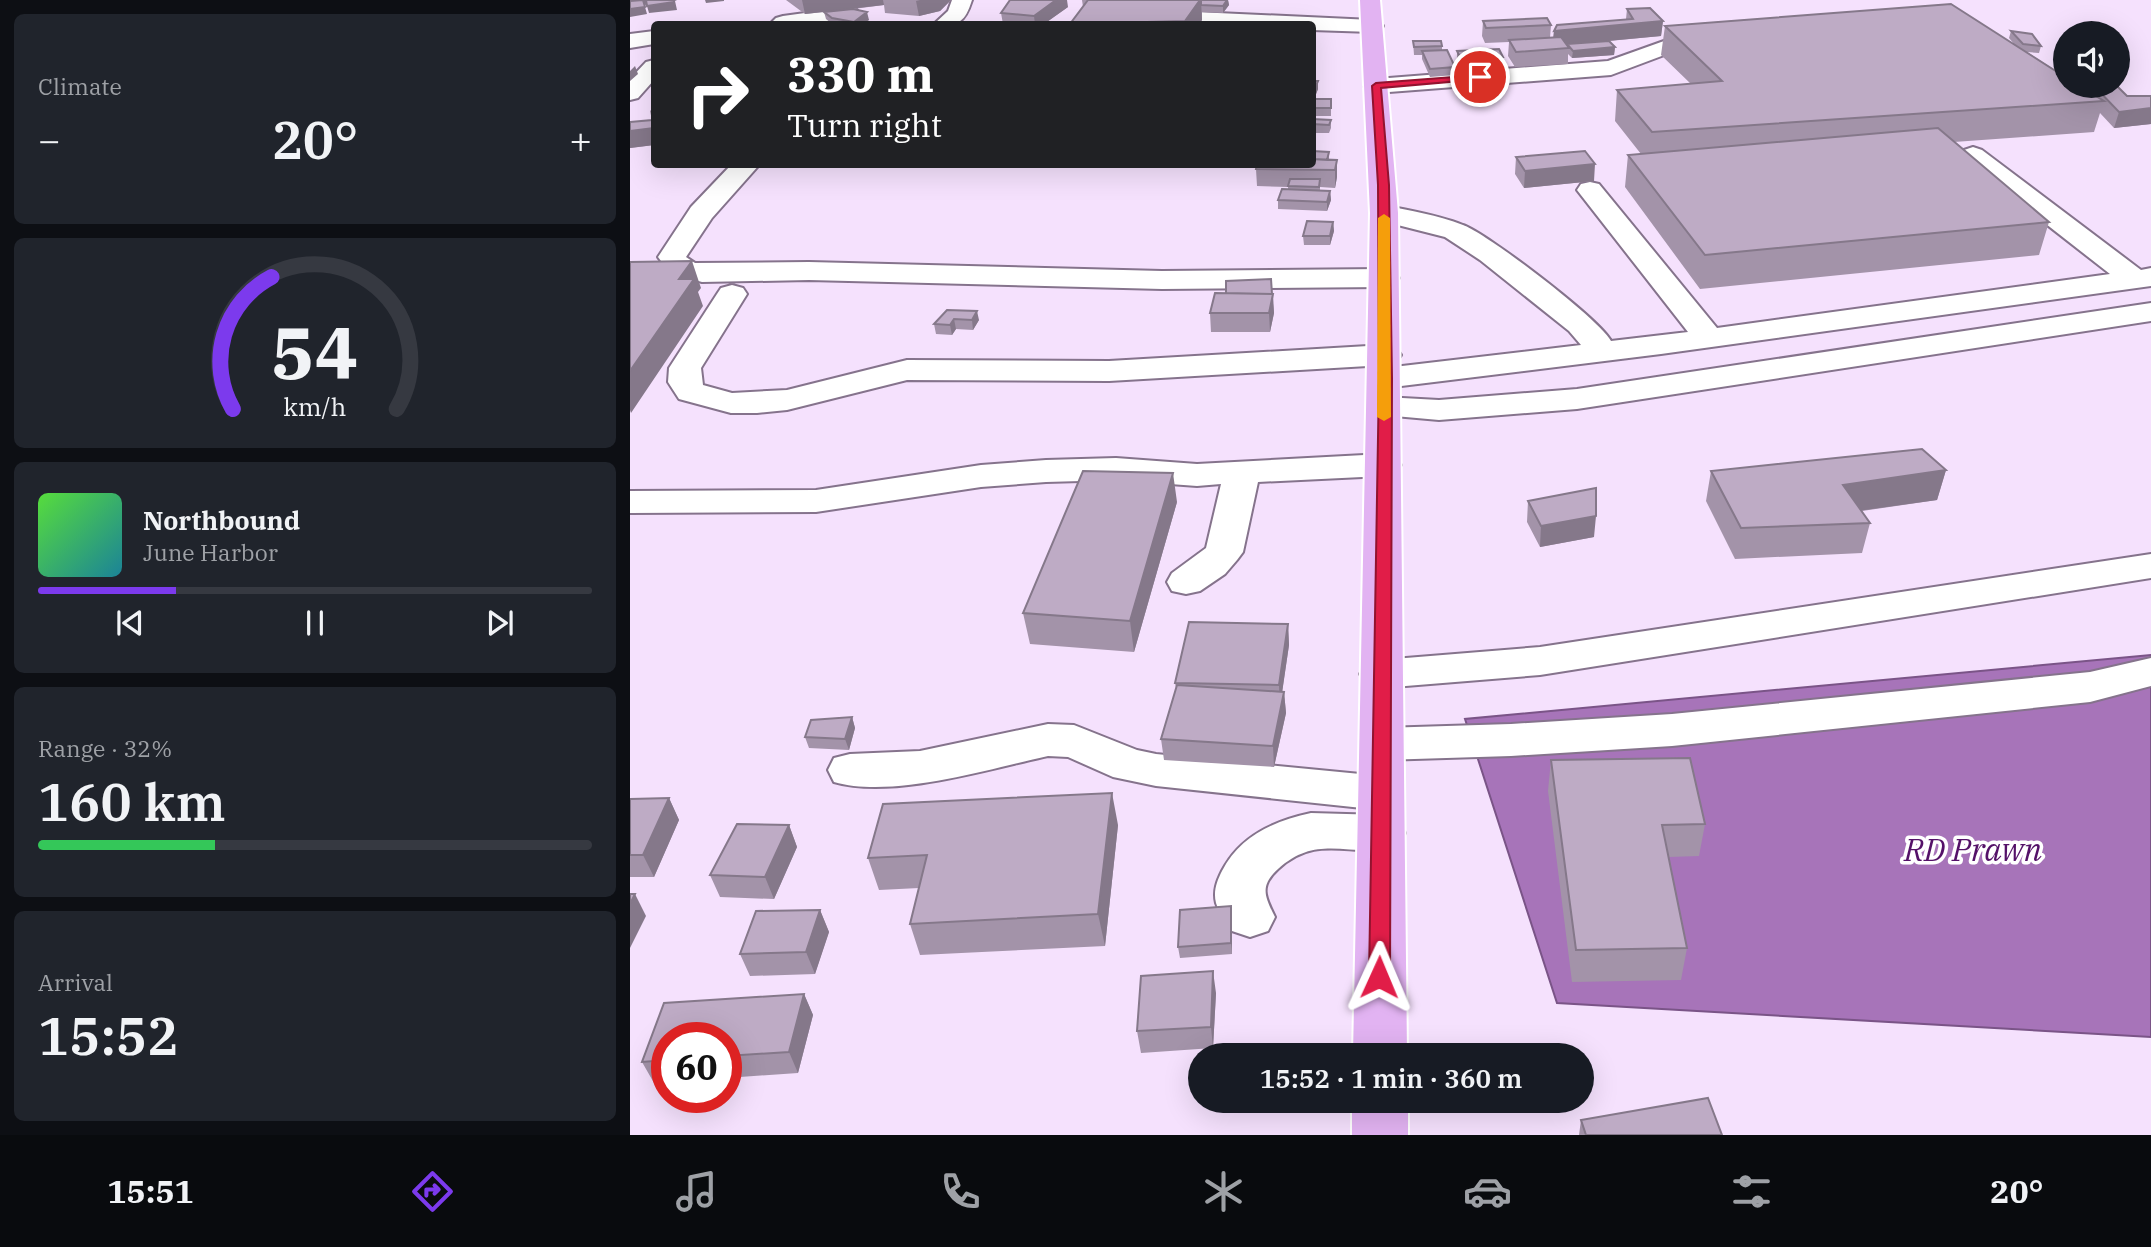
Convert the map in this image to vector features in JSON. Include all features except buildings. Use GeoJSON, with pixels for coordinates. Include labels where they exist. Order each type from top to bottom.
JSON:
{"type":"FeatureCollection","features":[{"type":"Feature","properties":{"kind":"main road"},"geometry":{"type":"LineString","coordinates":[[1371,12],[1384,213],[1380,1043]]}},
{"type":"Feature","properties":{"kind":"main road"},"geometry":{"type":"LineString","coordinates":[[1380,1113],[1380,1135]]}},
{"type":"Feature","properties":{"kind":"street"},"geometry":{"type":"LineString","coordinates":[[948,21],[957,14],[962,0]]}},
{"type":"Feature","properties":{"kind":"street"},"geometry":{"type":"LineString","coordinates":[[1248,0],[1281,7],[1371,12]]}},
{"type":"Feature","properties":{"kind":"street"},"geometry":{"type":"LineString","coordinates":[[1134,15],[1371,12]]}},
{"type":"Feature","properties":{"kind":"street"},"geometry":{"type":"LineString","coordinates":[[800,21],[849,13]]}},
{"type":"Feature","properties":{"kind":"street"},"geometry":{"type":"LineString","coordinates":[[630,41],[651,38]]}},
{"type":"Feature","properties":{"kind":"street"},"geometry":{"type":"LineString","coordinates":[[1376,86],[1611,68],[1664,48],[1732,43]]}},
{"type":"Feature","properties":{"kind":"street"},"geometry":{"type":"LineString","coordinates":[[630,60],[651,58]]}},
{"type":"Feature","properties":{"kind":"street"},"geometry":{"type":"LineString","coordinates":[[1611,68],[1628,86]]}},
{"type":"Feature","properties":{"kind":"street"},"geometry":{"type":"LineString","coordinates":[[630,93],[651,70]]}},
{"type":"Feature","properties":{"kind":"street"},"geometry":{"type":"LineString","coordinates":[[1973,155],[2142,278]]}},
{"type":"Feature","properties":{"kind":"street"},"geometry":{"type":"LineString","coordinates":[[743,168],[686,233],[672,257],[675,264],[685,270],[702,273],[809,271],[1162,280],[1384,278]]}},
{"type":"Feature","properties":{"kind":"street"},"geometry":{"type":"LineString","coordinates":[[1590,190],[1709,338]]}},
{"type":"Feature","properties":{"kind":"street"},"geometry":{"type":"LineString","coordinates":[[1384,213],[1455,231],[1490,254],[1580,324],[1593,337],[1600,351]]}},
{"type":"Feature","properties":{"kind":"street"},"geometry":{"type":"LineString","coordinates":[[732,294],[685,368],[684,382],[691,392],[731,403],[787,400],[907,370],[1109,371],[1385,380],[2142,278]]}},
{"type":"Feature","properties":{"kind":"street"},"geometry":{"type":"LineString","coordinates":[[1385,380],[1438,410],[1577,399],[2151,312]]}},
{"type":"Feature","properties":{"kind":"street"},"geometry":{"type":"LineString","coordinates":[[630,502],[816,501],[981,476],[1046,471],[1116,469],[1197,475],[1383,465]]}},
{"type":"Feature","properties":{"kind":"street"},"geometry":{"type":"LineString","coordinates":[[1186,582],[1211,565],[1223,552],[1242,472]]}},
{"type":"Feature","properties":{"kind":"street"},"geometry":{"type":"LineString","coordinates":[[1381,674],[1539,662],[2151,566]]}},
{"type":"Feature","properties":{"kind":"street"},"geometry":{"type":"LineString","coordinates":[[1382,744],[1511,740],[1672,730],[2090,687],[2143,684]]}},
{"type":"Feature","properties":{"kind":"street"},"geometry":{"type":"LineString","coordinates":[[850,771],[920,766],[1048,740],[1074,741],[1129,765],[1381,813]]}},
{"type":"Feature","properties":{"kind":"street"},"geometry":{"type":"LineString","coordinates":[[1250,917],[1238,903],[1237,890],[1251,864],[1280,843],[1309,831],[1381,813]]}},
{"type":"Feature","properties":{"kind":"water","name":"RD Prawn"},"geometry":{"type":"Polygon","coordinates":[[[2151,655],[2151,1037],[1557,1003],[1465,719],[2151,655]]]}},
{"type":"Feature","properties":{"kind":"slow traffic"},"geometry":{"type":"LineString","coordinates":[[1384,218],[1384,417]]}},
{"type":"Feature","properties":{"kind":"route"},"geometry":{"type":"LineString","coordinates":[[1379,977],[1385,378],[1384,185],[1376,86],[1480,77]]}}]}
